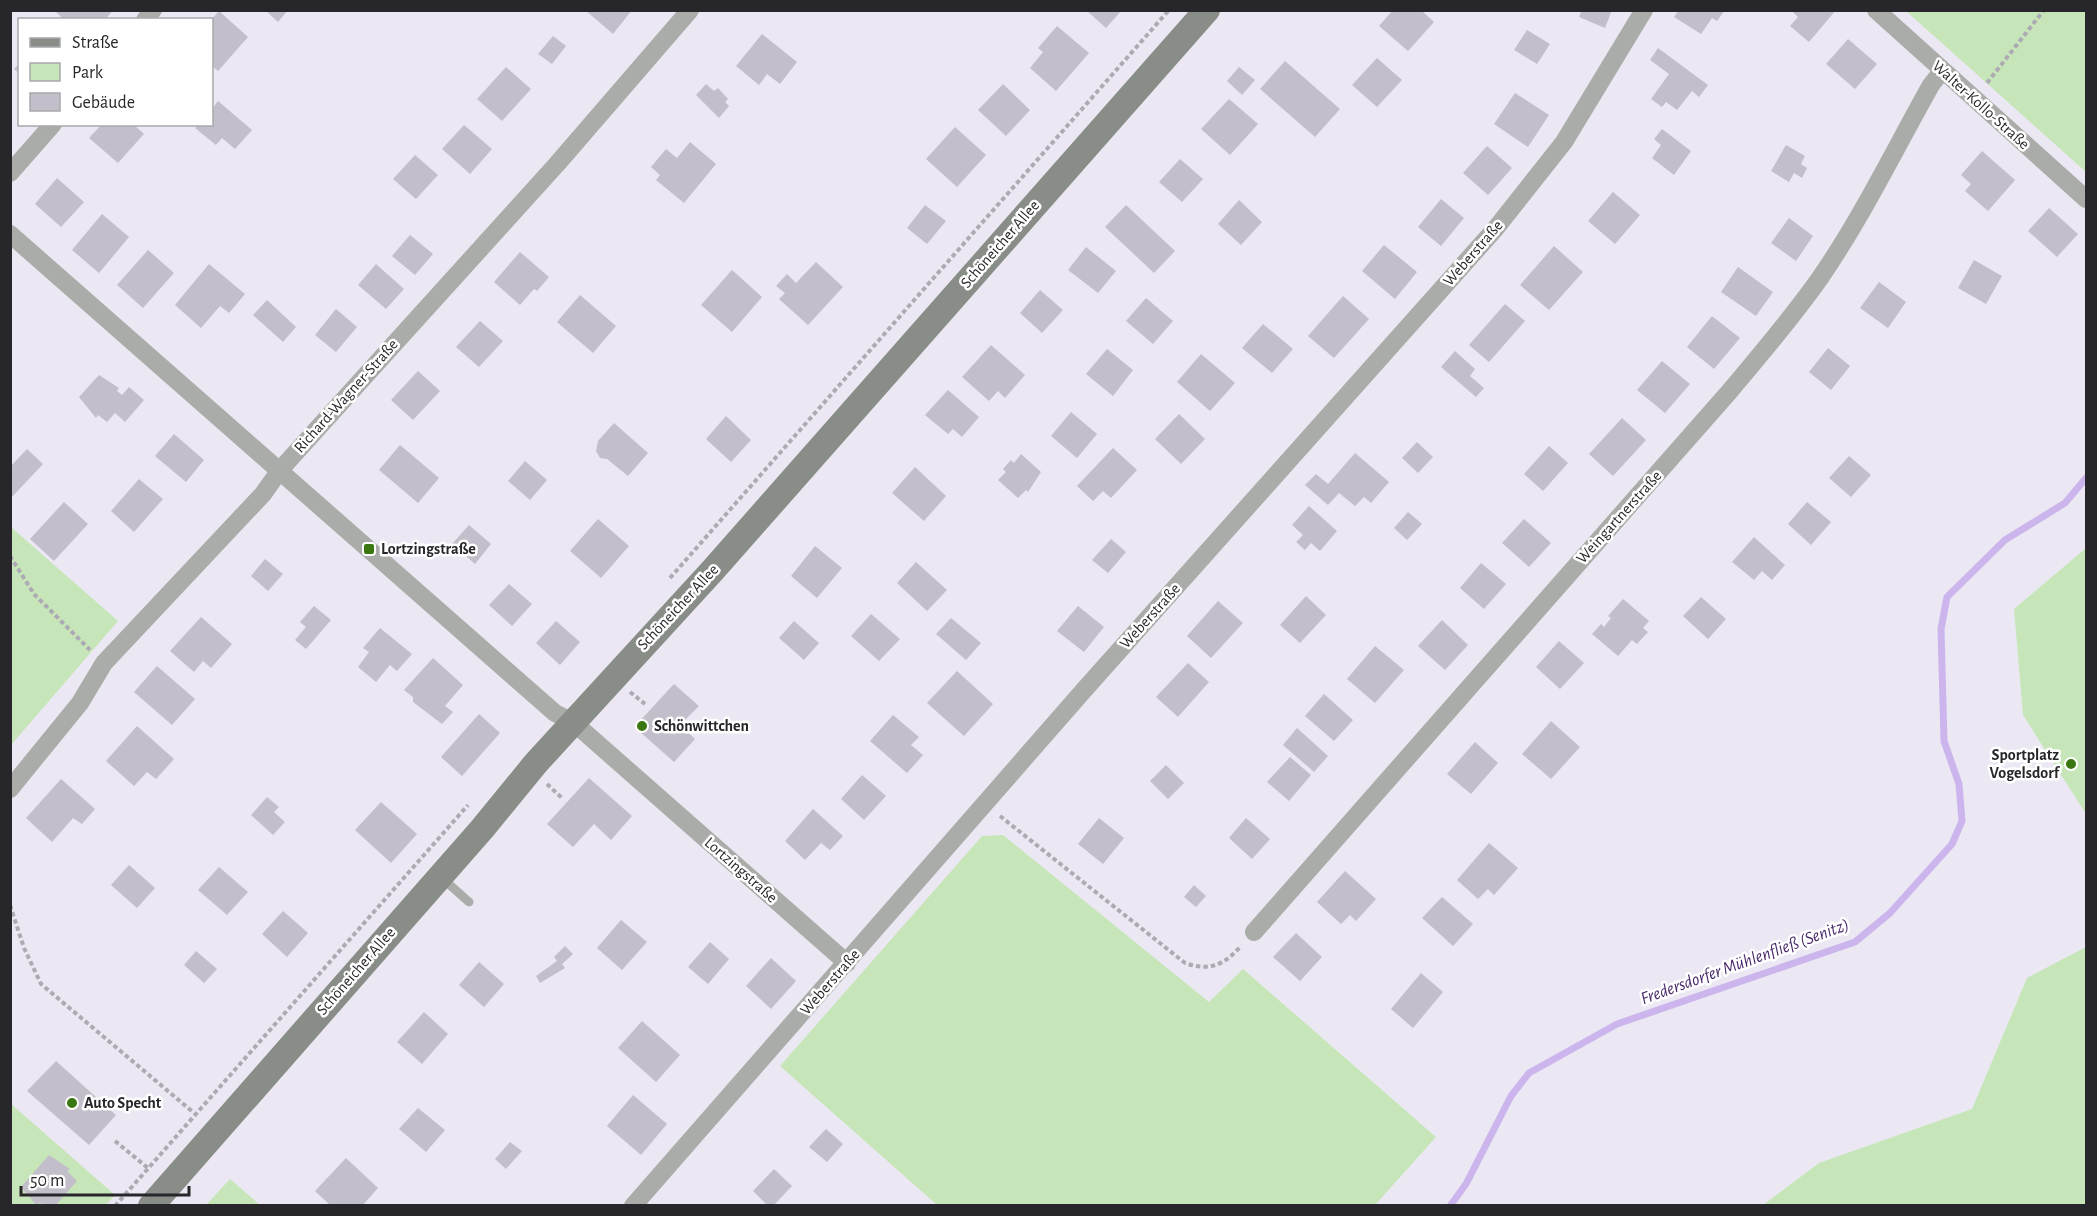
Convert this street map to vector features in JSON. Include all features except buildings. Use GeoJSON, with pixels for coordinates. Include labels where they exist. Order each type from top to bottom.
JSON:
{"type":"FeatureCollection","features":[{"type":"Feature","properties":{"kind":"street","name":"Richard-Wagner-Straße"},"geometry":{"type":"LineString","coordinates":[[10,789],[80,703],[104,663],[263,494],[280,470],[564,157],[690,10]]}},
{"type":"Feature","properties":{"kind":"street","name":"Schöneicher Allee"},"geometry":{"type":"LineString","coordinates":[[151,1206],[573,723],[713,570],[1207,10]]}},
{"type":"Feature","properties":{"kind":"street","name":"Weberstraße"},"geometry":{"type":"LineString","coordinates":[[633,1206],[984,803],[1531,187],[1589,104],[1644,10]]}},
{"type":"Feature","properties":{"kind":"street","name":"Walter-Kollo-Straße"},"geometry":{"type":"LineString","coordinates":[[1876,10],[2086,199]]}},
{"type":"Feature","properties":{"kind":"street","name":"Weingartnerstraße"},"geometry":{"type":"LineString","coordinates":[[1254,932],[1729,392],[1786,324],[1820,278],[1859,216],[1931,85],[1942,71]]}},
{"type":"Feature","properties":{"kind":"street"},"geometry":{"type":"LineString","coordinates":[[10,173],[51,126]]}},
{"type":"Feature","properties":{"kind":"street","name":"Lortzingstraße"},"geometry":{"type":"LineString","coordinates":[[10,234],[555,713],[573,723],[847,963]]}},
{"type":"Feature","properties":{"kind":"lane"},"geometry":{"type":"LineString","coordinates":[[440,876],[470,902]]}},
{"type":"Feature","properties":{"kind":"path"},"geometry":{"type":"LineString","coordinates":[[1973,99],[2044,10]]}},
{"type":"Feature","properties":{"kind":"path"},"geometry":{"type":"LineString","coordinates":[[10,556],[34,594],[104,663]]}},
{"type":"Feature","properties":{"kind":"path"},"geometry":{"type":"LineString","coordinates":[[627,689],[645,704]]}},
{"type":"Feature","properties":{"kind":"path"},"geometry":{"type":"LineString","coordinates":[[545,782],[562,798]]}},
{"type":"Feature","properties":{"kind":"path"},"geometry":{"type":"LineString","coordinates":[[984,803],[1185,963],[1203,968],[1225,963],[1254,932]]}},
{"type":"Feature","properties":{"kind":"path"},"geometry":{"type":"LineString","coordinates":[[10,905],[24,948],[40,984],[194,1113]]}},
{"type":"Feature","properties":{"kind":"path"},"geometry":{"type":"LineString","coordinates":[[115,1141],[147,1168]]}},
{"type":"Feature","properties":{"kind":"green space"},"geometry":{"type":"Polygon","coordinates":[[[1906,11],[2086,11],[2086,172],[1906,11]]]}},
{"type":"Feature","properties":{"kind":"green space"},"geometry":{"type":"Polygon","coordinates":[[[11,527],[118,621],[11,745],[11,527]]]}},
{"type":"Feature","properties":{"kind":"green space"},"geometry":{"type":"Polygon","coordinates":[[[2086,548],[2086,814],[2023,715],[2014,609],[2086,548]]]}},
{"type":"Feature","properties":{"kind":"green space"},"geometry":{"type":"Polygon","coordinates":[[[1003,835],[1209,1002],[1243,969],[1436,1137],[1375,1205],[937,1205],[780,1066],[982,836],[1003,835]]]}},
{"type":"Feature","properties":{"kind":"green space"},"geometry":{"type":"Polygon","coordinates":[[[2086,947],[2086,1205],[1763,1205],[1819,1163],[1972,1109],[2027,978],[2086,947]]]}},
{"type":"Feature","properties":{"kind":"green space"},"geometry":{"type":"Polygon","coordinates":[[[10,1103],[115,1195],[106,1205],[11,1205],[10,1103]]]}},
{"type":"Feature","properties":{"kind":"green space"},"geometry":{"type":"Polygon","coordinates":[[[230,1179],[260,1205],[206,1205],[230,1179]]]}},
{"type":"Feature","properties":{"kind":"waterway","name":"Fredersdorfer Mühlenfließ (Senitz)"},"geometry":{"type":"LineString","coordinates":[[1450,1206],[1466,1184],[1511,1096],[1529,1073],[1617,1024],[1855,942],[1890,913],[1952,844],[1962,821],[1959,784],[1944,741],[1941,629],[1947,597],[2005,540],[2065,503],[2086,478]]}},
{"type":"Feature","properties":{"kind":"place","name":"Lortzingstraße"},"geometry":{"type":"Point","coordinates":[369,549]}},
{"type":"Feature","properties":{"kind":"place","name":"Schönwittchen"},"geometry":{"type":"Point","coordinates":[642,726]}},
{"type":"Feature","properties":{"kind":"place","name":"Sportplatz Vogelsdorf"},"geometry":{"type":"Point","coordinates":[2071,764]}},
{"type":"Feature","properties":{"kind":"place","name":"Auto Specht"},"geometry":{"type":"Point","coordinates":[72,1103]}}]}
